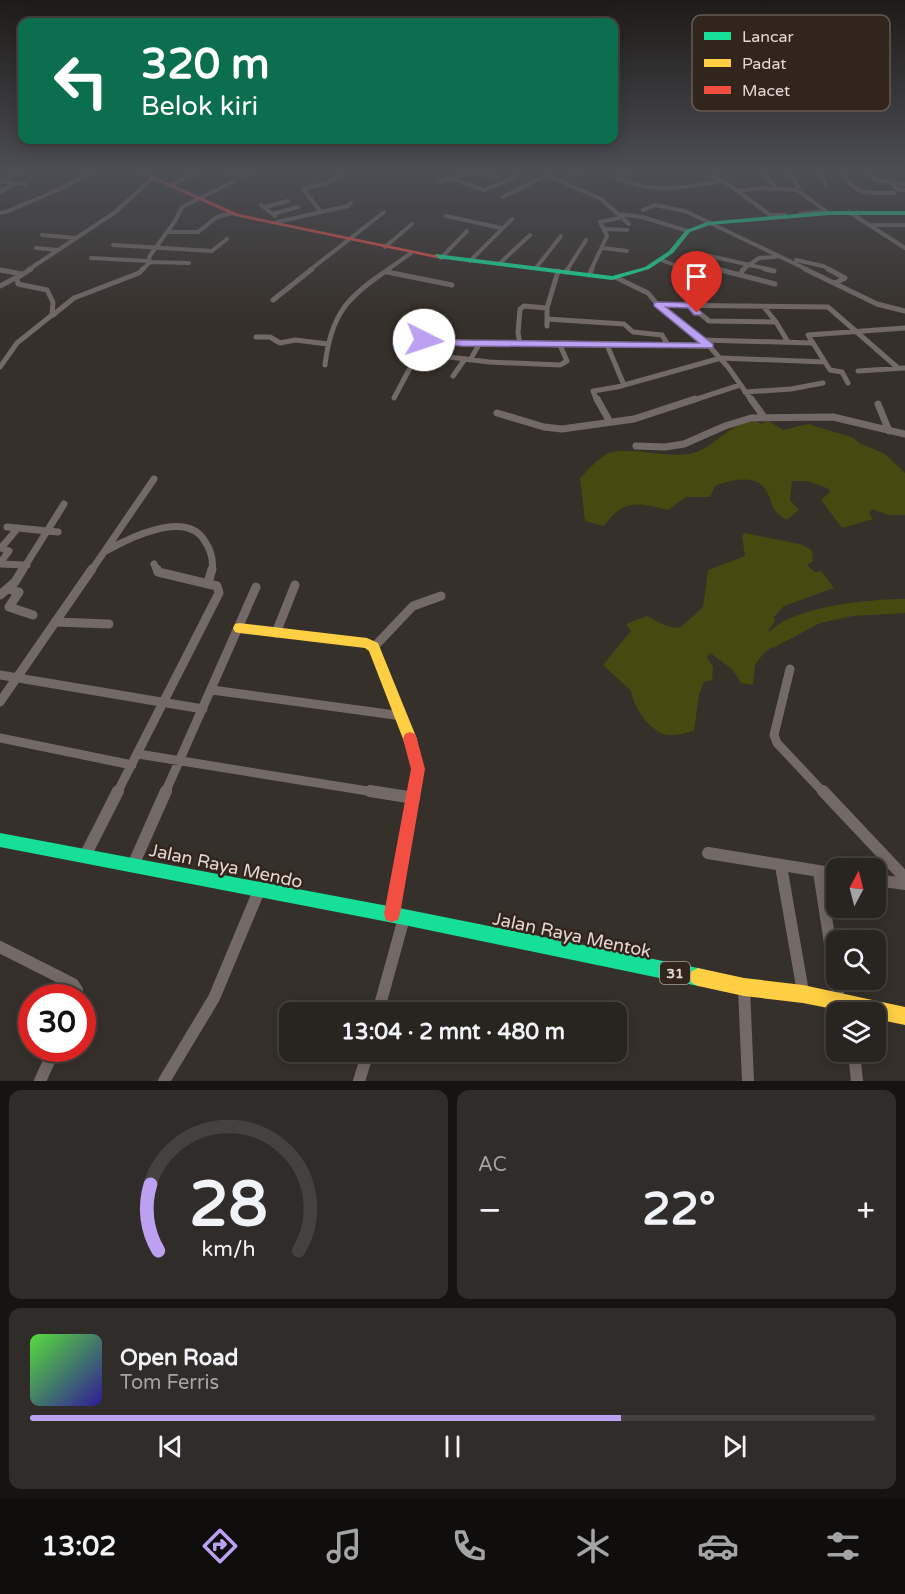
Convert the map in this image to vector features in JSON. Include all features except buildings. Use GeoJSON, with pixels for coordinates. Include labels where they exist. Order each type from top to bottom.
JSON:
{"type":"FeatureCollection","features":[{"type":"Feature","properties":{"kind":"main road"},"geometry":{"type":"LineString","coordinates":[[283,220],[411,253],[617,278],[647,268],[661,260],[688,231],[712,222],[731,220]]}},
{"type":"Feature","properties":{"kind":"main road"},"geometry":{"type":"LineString","coordinates":[[239,628],[367,643],[374,647],[417,758],[414,798],[398,915]]}},
{"type":"Feature","properties":{"kind":"main road","name":"Jalan Raya Mendo"},"geometry":{"type":"LineString","coordinates":[[0,840],[445,925]]}},
{"type":"Feature","properties":{"kind":"main road","name":"Jalan Raya Mentok"},"geometry":{"type":"LineString","coordinates":[[445,925],[744,987],[803,994],[832,1002]]}},
{"type":"Feature","properties":{"kind":"main road","name":"Jalan Raya Mentok"},"geometry":{"type":"LineString","coordinates":[[886,1013],[905,1016]]}},
{"type":"Feature","properties":{"kind":"street"},"geometry":{"type":"LineString","coordinates":[[1,285],[21,275],[102,220]]}},
{"type":"Feature","properties":{"kind":"street"},"geometry":{"type":"LineString","coordinates":[[0,367],[3,358],[23,338],[74,298],[139,273],[149,262],[174,220]]}},
{"type":"Feature","properties":{"kind":"street"},"geometry":{"type":"LineString","coordinates":[[167,232],[198,232],[213,220]]}},
{"type":"Feature","properties":{"kind":"street"},"geometry":{"type":"LineString","coordinates":[[273,300],[374,220]]}},
{"type":"Feature","properties":{"kind":"street"},"geometry":{"type":"LineString","coordinates":[[466,220],[501,228]]}},
{"type":"Feature","properties":{"kind":"street"},"geometry":{"type":"LineString","coordinates":[[470,261],[510,220]]}},
{"type":"Feature","properties":{"kind":"street"},"geometry":{"type":"LineString","coordinates":[[589,275],[607,236],[606,229],[600,222],[605,220]]}},
{"type":"Feature","properties":{"kind":"street"},"geometry":{"type":"LineString","coordinates":[[625,220],[629,224]]}},
{"type":"Feature","properties":{"kind":"street"},"geometry":{"type":"LineString","coordinates":[[653,220],[688,231]]}},
{"type":"Feature","properties":{"kind":"street"},"geometry":{"type":"LineString","coordinates":[[708,220],[877,304],[905,311]]}},
{"type":"Feature","properties":{"kind":"street"},"geometry":{"type":"LineString","coordinates":[[863,220],[905,248]]}},
{"type":"Feature","properties":{"kind":"street"},"geometry":{"type":"LineString","coordinates":[[385,247],[412,224]]}},
{"type":"Feature","properties":{"kind":"street"},"geometry":{"type":"LineString","coordinates":[[870,225],[905,225]]}},
{"type":"Feature","properties":{"kind":"street"},"geometry":{"type":"LineString","coordinates":[[606,229],[627,230]]}},
{"type":"Feature","properties":{"kind":"street"},"geometry":{"type":"LineString","coordinates":[[441,258],[467,231]]}},
{"type":"Feature","properties":{"kind":"street"},"geometry":{"type":"LineString","coordinates":[[42,235],[76,238]]}},
{"type":"Feature","properties":{"kind":"street"},"geometry":{"type":"LineString","coordinates":[[499,264],[530,236]]}},
{"type":"Feature","properties":{"kind":"street"},"geometry":{"type":"LineString","coordinates":[[536,268],[561,236]]}},
{"type":"Feature","properties":{"kind":"street"},"geometry":{"type":"LineString","coordinates":[[113,244],[214,251],[227,239]]}},
{"type":"Feature","properties":{"kind":"street"},"geometry":{"type":"LineString","coordinates":[[586,240],[562,271],[547,308],[547,323],[622,324],[633,332],[662,335],[668,345]]}},
{"type":"Feature","properties":{"kind":"street"},"geometry":{"type":"LineString","coordinates":[[36,248],[58,250]]}},
{"type":"Feature","properties":{"kind":"street"},"geometry":{"type":"LineString","coordinates":[[603,248],[627,251]]}},
{"type":"Feature","properties":{"kind":"street"},"geometry":{"type":"LineString","coordinates":[[325,365],[336,317],[349,300],[411,253]]}},
{"type":"Feature","properties":{"kind":"street"},"geometry":{"type":"LineString","coordinates":[[710,256],[774,271]]}},
{"type":"Feature","properties":{"kind":"street"},"geometry":{"type":"LineString","coordinates":[[739,275],[746,265],[763,257],[783,258],[823,266],[845,278],[836,283]]}},
{"type":"Feature","properties":{"kind":"street"},"geometry":{"type":"LineString","coordinates":[[91,258],[189,264]]}},
{"type":"Feature","properties":{"kind":"street"},"geometry":{"type":"LineString","coordinates":[[661,260],[685,269],[706,266],[775,285]]}},
{"type":"Feature","properties":{"kind":"street"},"geometry":{"type":"LineString","coordinates":[[803,267],[812,263]]}},
{"type":"Feature","properties":{"kind":"street"},"geometry":{"type":"LineString","coordinates":[[0,270],[21,275]]}},
{"type":"Feature","properties":{"kind":"street"},"geometry":{"type":"LineString","coordinates":[[387,272],[452,285]]}},
{"type":"Feature","properties":{"kind":"street"},"geometry":{"type":"LineString","coordinates":[[21,275],[16,280],[18,284],[47,290],[54,304],[52,315]]}},
{"type":"Feature","properties":{"kind":"street"},"geometry":{"type":"LineString","coordinates":[[617,278],[648,292],[657,304],[709,346],[721,358],[764,417]]}},
{"type":"Feature","properties":{"kind":"street"},"geometry":{"type":"LineString","coordinates":[[657,304],[828,307],[902,368]]}},
{"type":"Feature","properties":{"kind":"street"},"geometry":{"type":"LineString","coordinates":[[690,305],[709,321],[776,322]]}},
{"type":"Feature","properties":{"kind":"street"},"geometry":{"type":"LineString","coordinates":[[520,344],[518,333],[520,309],[524,306],[547,308]]}},
{"type":"Feature","properties":{"kind":"street"},"geometry":{"type":"LineString","coordinates":[[764,307],[788,342]]}},
{"type":"Feature","properties":{"kind":"street"},"geometry":{"type":"LineString","coordinates":[[848,383],[842,372],[831,370],[808,335],[905,328]]}},
{"type":"Feature","properties":{"kind":"street"},"geometry":{"type":"LineString","coordinates":[[256,337],[270,337],[280,343],[295,340],[328,344]]}},
{"type":"Feature","properties":{"kind":"street"},"geometry":{"type":"LineString","coordinates":[[394,398],[424,340],[560,345],[565,343],[709,346]]}},
{"type":"Feature","properties":{"kind":"street"},"geometry":{"type":"LineString","coordinates":[[702,340],[813,343]]}},
{"type":"Feature","properties":{"kind":"street"},"geometry":{"type":"LineString","coordinates":[[453,376],[480,343]]}},
{"type":"Feature","properties":{"kind":"street"},"geometry":{"type":"LineString","coordinates":[[418,353],[467,360],[564,364],[567,363],[567,358],[560,345]]}},
{"type":"Feature","properties":{"kind":"street"},"geometry":{"type":"LineString","coordinates":[[607,345],[624,385]]}},
{"type":"Feature","properties":{"kind":"street"},"geometry":{"type":"LineString","coordinates":[[610,422],[593,391],[624,385],[721,358],[825,362]]}},
{"type":"Feature","properties":{"kind":"street"},"geometry":{"type":"LineString","coordinates":[[858,371],[902,368]]}},
{"type":"Feature","properties":{"kind":"street"},"geometry":{"type":"LineString","coordinates":[[745,392],[790,389],[823,383]]}},
{"type":"Feature","properties":{"kind":"street"},"geometry":{"type":"LineString","coordinates":[[497,413],[552,429],[634,419],[740,385]]}},
{"type":"Feature","properties":{"kind":"street"},"geometry":{"type":"LineString","coordinates":[[878,404],[889,431]]}},
{"type":"Feature","properties":{"kind":"street"},"geometry":{"type":"LineString","coordinates":[[636,446],[665,447],[684,444],[725,426],[746,419],[764,417],[833,417],[905,434]]}},
{"type":"Feature","properties":{"kind":"street"},"geometry":{"type":"LineString","coordinates":[[0,702],[154,479]]}},
{"type":"Feature","properties":{"kind":"street"},"geometry":{"type":"LineString","coordinates":[[0,595],[8,589],[27,565],[64,504]]}},
{"type":"Feature","properties":{"kind":"street"},"geometry":{"type":"LineString","coordinates":[[7,527],[58,532]]}},
{"type":"Feature","properties":{"kind":"street"},"geometry":{"type":"LineString","coordinates":[[0,564],[9,551],[1,548],[18,528]]}},
{"type":"Feature","properties":{"kind":"street"},"geometry":{"type":"LineString","coordinates":[[102,554],[146,531],[190,528],[204,538],[213,556],[213,567],[208,584]]}},
{"type":"Feature","properties":{"kind":"street"},"geometry":{"type":"LineString","coordinates":[[0,564],[27,565]]}},
{"type":"Feature","properties":{"kind":"street"},"geometry":{"type":"LineString","coordinates":[[85,855],[219,592],[219,588],[208,584],[158,572],[154,564]]}},
{"type":"Feature","properties":{"kind":"street"},"geometry":{"type":"LineString","coordinates":[[276,633],[295,585]]}},
{"type":"Feature","properties":{"kind":"street"},"geometry":{"type":"LineString","coordinates":[[134,864],[256,587]]}},
{"type":"Feature","properties":{"kind":"street"},"geometry":{"type":"LineString","coordinates":[[8,589],[19,592],[9,607],[33,615]]}},
{"type":"Feature","properties":{"kind":"street"},"geometry":{"type":"LineString","coordinates":[[374,647],[413,606],[441,596]]}},
{"type":"Feature","properties":{"kind":"street"},"geometry":{"type":"LineString","coordinates":[[55,622],[109,624]]}},
{"type":"Feature","properties":{"kind":"street"},"geometry":{"type":"LineString","coordinates":[[790,669],[774,735],[777,743],[905,878]]}},
{"type":"Feature","properties":{"kind":"street"},"geometry":{"type":"LineString","coordinates":[[0,675],[203,709]]}},
{"type":"Feature","properties":{"kind":"street"},"geometry":{"type":"LineString","coordinates":[[212,690],[402,716]]}},
{"type":"Feature","properties":{"kind":"street"},"geometry":{"type":"LineString","coordinates":[[0,738],[132,765]]}},
{"type":"Feature","properties":{"kind":"street"},"geometry":{"type":"LineString","coordinates":[[138,754],[414,798]]}},
{"type":"Feature","properties":{"kind":"street"},"geometry":{"type":"LineString","coordinates":[[708,853],[826,873]]}},
{"type":"Feature","properties":{"kind":"street"},"geometry":{"type":"LineString","coordinates":[[781,866],[803,994]]}},
{"type":"Feature","properties":{"kind":"street"},"geometry":{"type":"LineString","coordinates":[[819,872],[846,1002]]}},
{"type":"Feature","properties":{"kind":"street"},"geometry":{"type":"LineString","coordinates":[[886,881],[905,884]]}},
{"type":"Feature","properties":{"kind":"street"},"geometry":{"type":"LineString","coordinates":[[164,1081],[214,998],[258,891]]}},
{"type":"Feature","properties":{"kind":"street"},"geometry":{"type":"LineString","coordinates":[[380,1002],[398,915]]}},
{"type":"Feature","properties":{"kind":"street"},"geometry":{"type":"LineString","coordinates":[[0,947],[73,984]]}},
{"type":"Feature","properties":{"kind":"street"},"geometry":{"type":"LineString","coordinates":[[744,987],[748,1081]]}},
{"type":"Feature","properties":{"kind":"street"},"geometry":{"type":"LineString","coordinates":[[40,1081],[49,1062]]}},
{"type":"Feature","properties":{"kind":"street"},"geometry":{"type":"LineString","coordinates":[[359,1081],[365,1062]]}},
{"type":"Feature","properties":{"kind":"street"},"geometry":{"type":"LineString","coordinates":[[855,1062],[857,1081]]}},
{"type":"Feature","properties":{"kind":"shaded area"},"geometry":{"type":"Polygon","coordinates":[[[755,421],[761,424],[768,421],[783,430],[808,424],[854,438],[859,443],[885,454],[905,473],[905,515],[888,515],[872,509],[869,513],[873,519],[842,528],[821,500],[830,492],[829,489],[808,481],[792,481],[790,500],[799,510],[787,520],[774,509],[761,484],[741,480],[715,486],[710,497],[686,497],[668,510],[632,505],[618,511],[604,526],[585,521],[580,478],[603,456],[615,451],[689,454],[699,451],[739,426],[755,421]]]}},
{"type":"Feature","properties":{"kind":"shaded area"},"geometry":{"type":"Polygon","coordinates":[[[745,533],[800,544],[812,550],[813,561],[807,565],[815,572],[821,571],[834,588],[784,606],[774,617],[775,621],[768,631],[773,633],[781,624],[793,630],[763,654],[755,665],[753,685],[741,683],[732,669],[710,653],[707,657],[713,667],[712,680],[704,682],[699,695],[694,731],[676,735],[663,734],[644,719],[635,704],[631,691],[603,665],[631,631],[626,624],[647,616],[664,625],[681,627],[703,607],[708,570],[745,556],[742,536],[745,533]]]}},
{"type":"Feature","properties":{"kind":"waterway"},"geometry":{"type":"LineString","coordinates":[[773,640],[787,630],[819,616],[870,607],[905,606]]}},
{"type":"Feature","properties":{"kind":"traffic: fast"},"geometry":{"type":"LineString","coordinates":[[436,256],[612,278],[647,268],[671,252],[688,231],[709,223],[740,220]]}},
{"type":"Feature","properties":{"kind":"traffic: fast"},"geometry":{"type":"LineString","coordinates":[[0,840],[404,917],[698,977]]}},
{"type":"Feature","properties":{"kind":"traffic: slow"},"geometry":{"type":"LineString","coordinates":[[239,628],[367,643],[374,647],[410,739]]}},
{"type":"Feature","properties":{"kind":"traffic: slow"},"geometry":{"type":"LineString","coordinates":[[698,977],[744,987],[803,994],[905,1016]]}},
{"type":"Feature","properties":{"kind":"traffic: jam"},"geometry":{"type":"LineString","coordinates":[[263,220],[436,256]]}},
{"type":"Feature","properties":{"kind":"traffic: jam"},"geometry":{"type":"LineString","coordinates":[[392,914],[418,769],[410,739]]}},
{"type":"Feature","properties":{"kind":"route"},"geometry":{"type":"LineString","coordinates":[[424,340],[461,343],[709,346],[657,304],[690,305],[697,313]]}}]}
